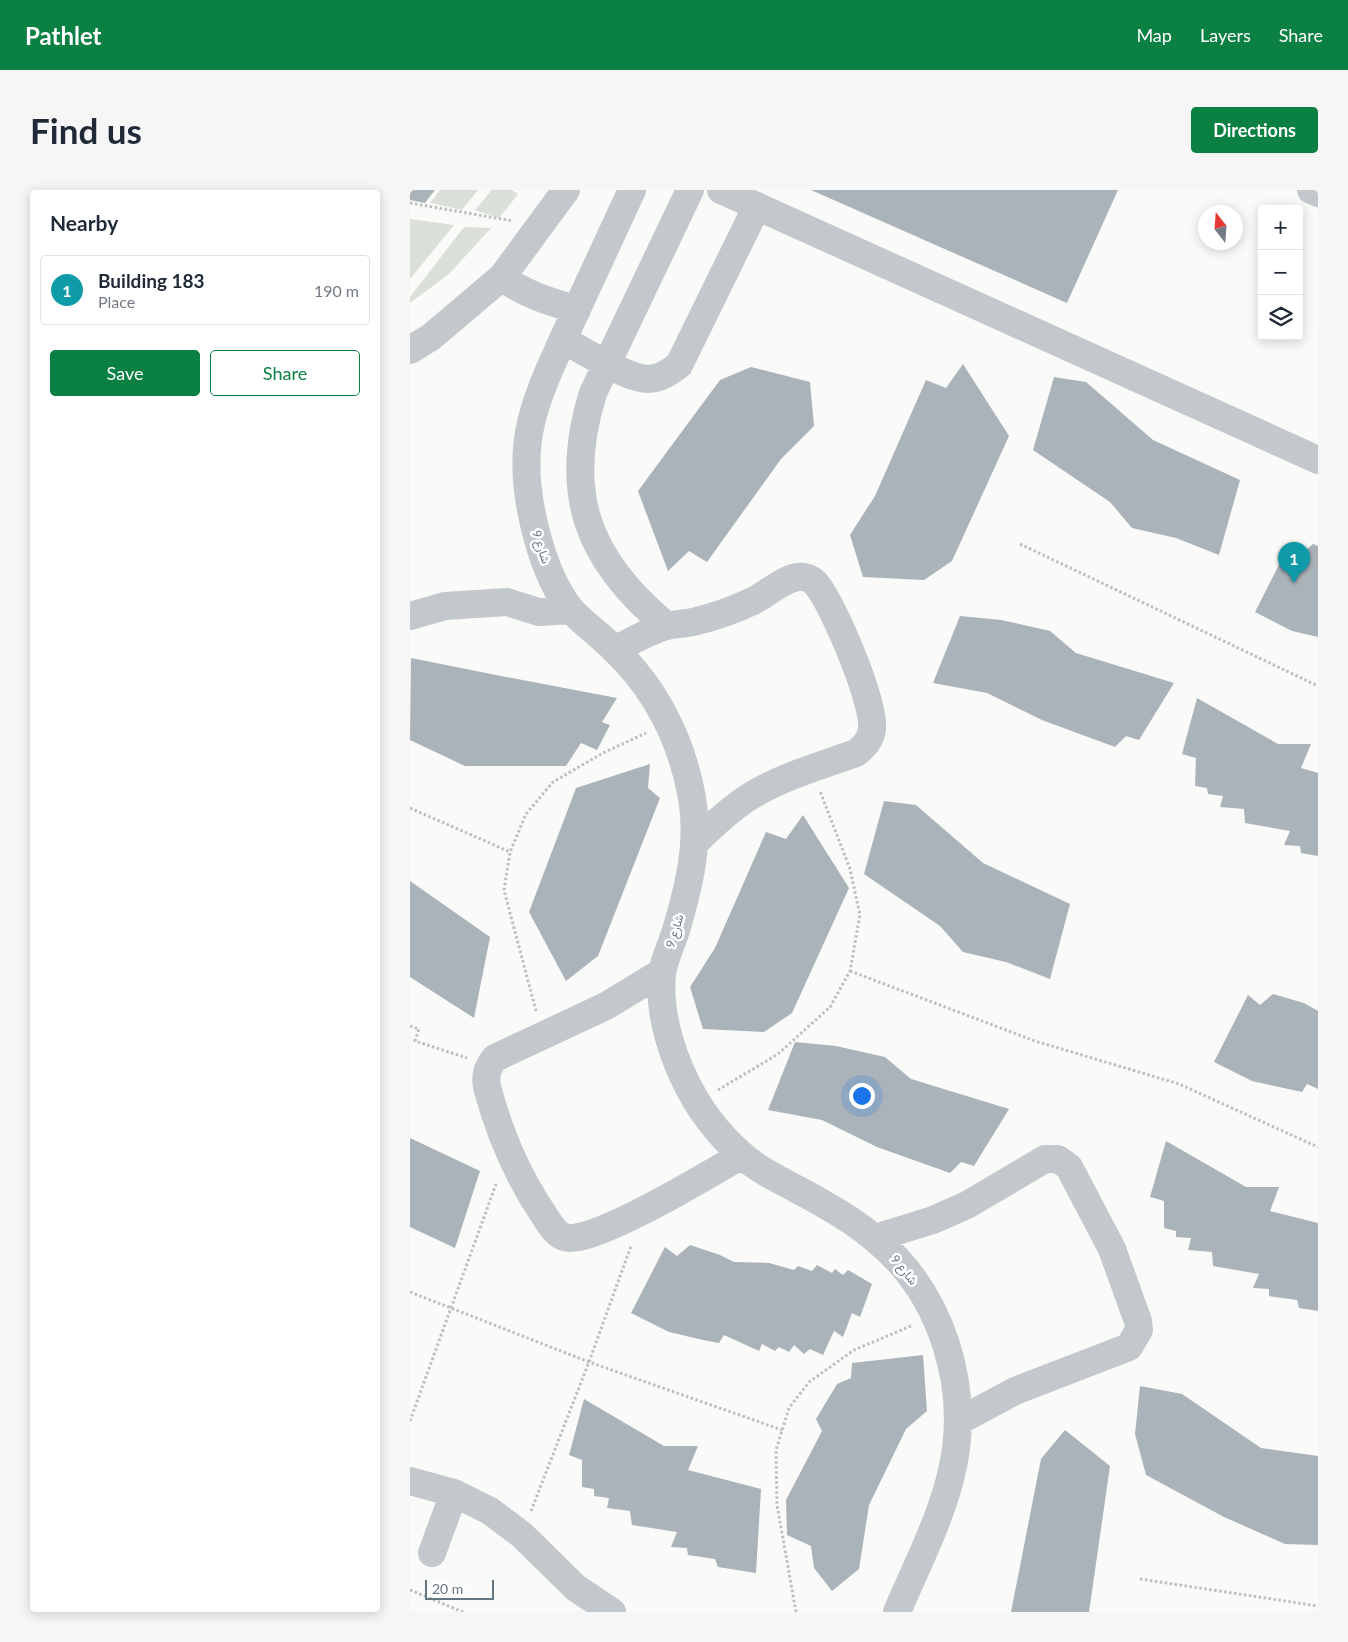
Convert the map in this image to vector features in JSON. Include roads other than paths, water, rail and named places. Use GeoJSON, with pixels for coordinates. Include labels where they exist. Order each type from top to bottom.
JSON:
{"type":"FeatureCollection","features":[{"type":"Feature","properties":{"kind":"street"},"geometry":{"type":"LineString","coordinates":[[410,350],[431,337],[502,277],[566,190]]}},
{"type":"Feature","properties":{"kind":"street","name":"شارع 9"},"geometry":{"type":"LineString","coordinates":[[632,190],[544,380],[530,425],[526,472],[530,512],[542,554],[557,588],[571,610],[615,650],[645,683],[669,722],[686,769],[693,802],[696,842],[688,888],[662,972],[664,1006],[670,1040],[681,1072],[697,1103],[717,1129],[742,1155],[764,1172],[829,1207],[875,1238],[908,1273],[935,1316],[952,1365],[959,1420],[951,1477],[898,1612]]}},
{"type":"Feature","properties":{"kind":"street"},"geometry":{"type":"LineString","coordinates":[[667,626],[641,604],[618,579],[600,550],[587,519],[583,502],[580,486],[579,454],[584,423],[593,393],[690,190]]}},
{"type":"Feature","properties":{"kind":"street"},"geometry":{"type":"LineString","coordinates":[[721,190],[1318,460]]}},
{"type":"Feature","properties":{"kind":"street"},"geometry":{"type":"LineString","coordinates":[[1311,190],[1318,193]]}},
{"type":"Feature","properties":{"kind":"street"},"geometry":{"type":"LineString","coordinates":[[563,340],[631,375],[648,379],[665,375],[679,365],[757,206]]}},
{"type":"Feature","properties":{"kind":"street"},"geometry":{"type":"LineString","coordinates":[[502,277],[514,287],[576,310]]}},
{"type":"Feature","properties":{"kind":"street"},"geometry":{"type":"LineString","coordinates":[[615,650],[640,636],[667,626],[692,622],[732,610],[766,595],[790,580],[806,577],[816,583],[848,648],[872,722],[869,739],[856,753],[783,780],[749,797],[721,818],[696,842]]}},
{"type":"Feature","properties":{"kind":"street"},"geometry":{"type":"LineString","coordinates":[[410,616],[445,606],[507,602],[539,612],[571,610]]}},
{"type":"Feature","properties":{"kind":"street"},"geometry":{"type":"LineString","coordinates":[[662,972],[606,1006],[495,1058],[489,1066],[486,1076],[487,1087],[508,1150],[528,1191],[555,1231],[564,1237],[574,1240],[585,1237],[644,1210],[742,1155]]}},
{"type":"Feature","properties":{"kind":"street"},"geometry":{"type":"LineString","coordinates":[[875,1238],[933,1220],[966,1205],[1045,1159],[1058,1159],[1069,1167],[1112,1249],[1138,1321],[1139,1330],[1129,1347],[1023,1387],[959,1420]]}},
{"type":"Feature","properties":{"kind":"street"},"geometry":{"type":"LineString","coordinates":[[410,1481],[454,1493],[490,1511],[522,1535],[576,1588],[612,1612]]}},
{"type":"Feature","properties":{"kind":"street"},"geometry":{"type":"LineString","coordinates":[[432,1553],[454,1493]]}},
{"type":"Feature","properties":{"kind":"place","name":"Building 183"},"geometry":{"type":"Point","coordinates":[1294,583]}}]}
